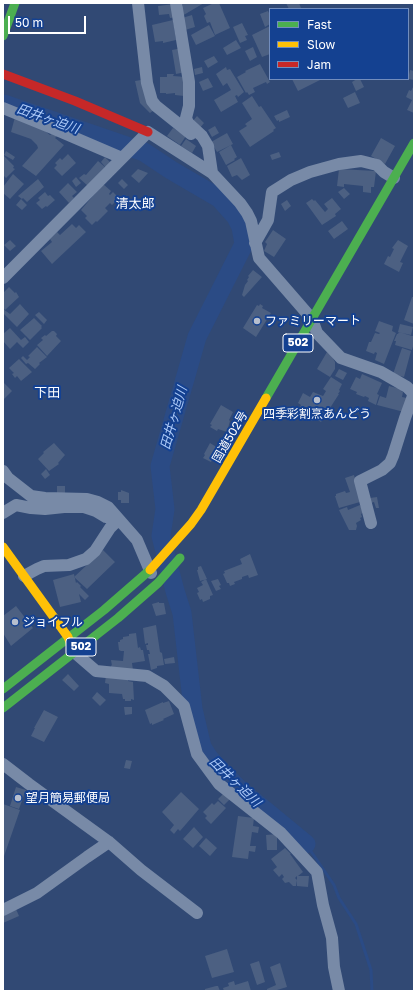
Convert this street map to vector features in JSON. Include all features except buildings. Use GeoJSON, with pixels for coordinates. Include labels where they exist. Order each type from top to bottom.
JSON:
{"type":"FeatureCollection","features":[{"type":"Feature","properties":{"kind":"main road"},"geometry":{"type":"LineString","coordinates":[[3,36],[15,3]]}},
{"type":"Feature","properties":{"kind":"main road"},"geometry":{"type":"LineString","coordinates":[[3,74],[75,101],[146,135]]}},
{"type":"Feature","properties":{"kind":"main road","name":"国道502号"},"geometry":{"type":"LineString","coordinates":[[3,689],[57,641],[68,637],[104,610],[151,568],[178,540],[201,510],[316,330],[394,178],[414,143]]}},
{"type":"Feature","properties":{"kind":"main road"},"geometry":{"type":"LineString","coordinates":[[3,547],[68,637],[74,652]]}},
{"type":"Feature","properties":{"kind":"main road","name":"502"},"geometry":{"type":"LineString","coordinates":[[3,708],[118,618],[157,584],[184,553]]}},
{"type":"Feature","properties":{"kind":"main road"},"geometry":{"type":"LineString","coordinates":[[57,641],[74,652]]}},
{"type":"Feature","properties":{"kind":"street"},"geometry":{"type":"LineString","coordinates":[[138,3],[147,83],[152,101],[202,144],[210,156]]}},
{"type":"Feature","properties":{"kind":"street"},"geometry":{"type":"LineString","coordinates":[[176,3],[189,82],[189,106],[186,118],[188,123],[206,140],[212,173]]}},
{"type":"Feature","properties":{"kind":"street"},"geometry":{"type":"LineString","coordinates":[[3,108],[124,156]]}},
{"type":"Feature","properties":{"kind":"street"},"geometry":{"type":"LineString","coordinates":[[3,278],[146,135],[212,173],[240,203],[247,213],[251,221],[259,258],[316,330],[341,358],[381,372],[407,387],[412,392],[390,463],[382,470],[360,481],[370,523]]}},
{"type":"Feature","properties":{"kind":"street"},"geometry":{"type":"LineString","coordinates":[[255,243],[268,220],[272,192],[291,180],[310,172],[339,164],[361,161],[377,165],[384,172],[394,178]]}},
{"type":"Feature","properties":{"kind":"street"},"geometry":{"type":"LineString","coordinates":[[3,470],[8,478],[31,496],[93,500],[108,507],[114,512],[118,520],[137,540],[157,584]]}},
{"type":"Feature","properties":{"kind":"street"},"geometry":{"type":"LineString","coordinates":[[7,511],[16,505],[45,509],[64,507],[84,508],[96,511],[106,518],[118,520]]}},
{"type":"Feature","properties":{"kind":"street"},"geometry":{"type":"LineString","coordinates":[[24,576],[44,566],[69,565],[86,559],[95,551],[110,528],[118,520]]}},
{"type":"Feature","properties":{"kind":"street"},"geometry":{"type":"LineString","coordinates":[[74,652],[96,671],[147,676],[164,686],[184,706],[197,754],[219,784],[281,833],[317,872],[323,905],[332,938],[334,967],[340,991]]}},
{"type":"Feature","properties":{"kind":"street"},"geometry":{"type":"LineString","coordinates":[[3,764],[109,842],[142,870],[197,912]]}},
{"type":"Feature","properties":{"kind":"street"},"geometry":{"type":"LineString","coordinates":[[3,910],[37,893],[109,842]]}},
{"type":"Feature","properties":{"kind":"waterway","name":"田井ヶ迫川"},"geometry":{"type":"LineString","coordinates":[[4,104],[144,152],[171,170],[219,198],[236,217],[241,227],[244,244],[197,337],[160,466],[165,509],[161,536],[182,613],[193,709],[202,747],[209,758],[238,788],[306,844]]}},
{"type":"Feature","properties":{"kind":"waterway"},"geometry":{"type":"LineString","coordinates":[[306,844],[334,885],[339,898],[356,924],[371,970],[372,991]]}},
{"type":"Feature","properties":{"kind":"traffic: fast"},"geometry":{"type":"LineString","coordinates":[[3,36],[15,3]]}},
{"type":"Feature","properties":{"kind":"traffic: fast"},"geometry":{"type":"LineString","coordinates":[[266,398],[414,143]]}},
{"type":"Feature","properties":{"kind":"traffic: fast"},"geometry":{"type":"LineString","coordinates":[[3,708],[118,618],[158,583],[180,558]]}},
{"type":"Feature","properties":{"kind":"traffic: fast"},"geometry":{"type":"LineString","coordinates":[[3,689],[104,610],[150,570]]}},
{"type":"Feature","properties":{"kind":"traffic: slow"},"geometry":{"type":"LineString","coordinates":[[150,570],[191,524],[201,510],[266,398]]}},
{"type":"Feature","properties":{"kind":"traffic: slow"},"geometry":{"type":"LineString","coordinates":[[3,547],[68,637],[73,650]]}},
{"type":"Feature","properties":{"kind":"traffic: jam"},"geometry":{"type":"LineString","coordinates":[[3,74],[75,101],[148,132]]}},
{"type":"Feature","properties":{"kind":"place","name":"ファミリーマート"},"geometry":{"type":"Point","coordinates":[257,321]}},
{"type":"Feature","properties":{"kind":"place","name":"四季彩割烹あんどう"},"geometry":{"type":"Point","coordinates":[317,400]}},
{"type":"Feature","properties":{"kind":"place","name":"ジョイフル"},"geometry":{"type":"Point","coordinates":[15,622]}},
{"type":"Feature","properties":{"kind":"place","name":"望月簡易郵便局"},"geometry":{"type":"Point","coordinates":[18,798]}},
{"type":"Feature","properties":{"kind":"district","name":"清太郎"},"geometry":{"type":"Point","coordinates":[135,204]}},
{"type":"Feature","properties":{"kind":"district","name":"下田"},"geometry":{"type":"Point","coordinates":[47,393]}}]}
